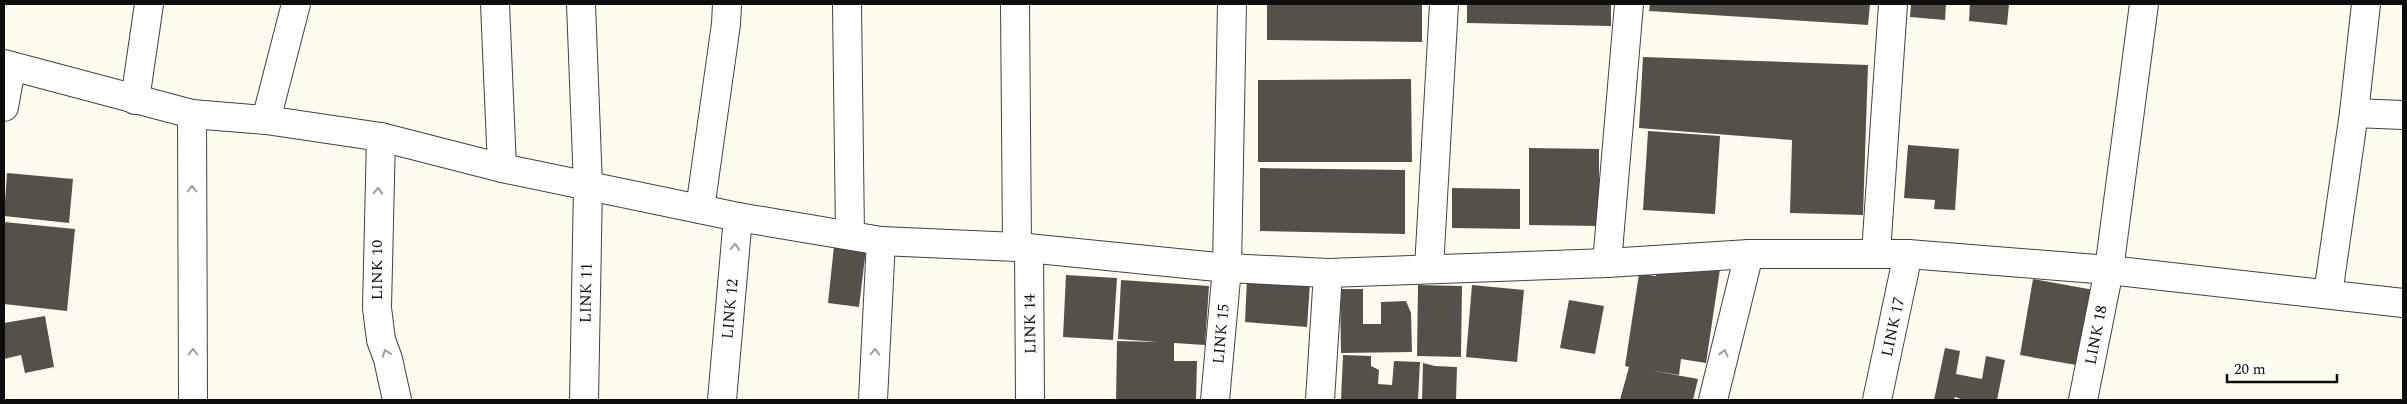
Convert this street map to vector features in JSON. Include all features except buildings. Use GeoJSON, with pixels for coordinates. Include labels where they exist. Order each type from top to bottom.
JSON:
{"type":"FeatureCollection","features":[{"type":"Feature","properties":{"kind":"street"},"geometry":{"type":"LineString","coordinates":[[135,100],[149,4]]}},
{"type":"Feature","properties":{"kind":"street"},"geometry":{"type":"LineString","coordinates":[[266,120],[296,4]]}},
{"type":"Feature","properties":{"kind":"street"},"geometry":{"type":"LineString","coordinates":[[495,4],[502,168]]}},
{"type":"Feature","properties":{"kind":"street","name":"LINK 11"},"geometry":{"type":"LineString","coordinates":[[581,4],[588,186],[584,400]]}},
{"type":"Feature","properties":{"kind":"street"},"geometry":{"type":"LineString","coordinates":[[700,209],[726,24],[727,4]]}},
{"type":"Feature","properties":{"kind":"street"},"geometry":{"type":"LineString","coordinates":[[847,4],[850,235]]}},
{"type":"Feature","properties":{"kind":"street","name":"LINK 14"},"geometry":{"type":"LineString","coordinates":[[1015,4],[1030,400]]}},
{"type":"Feature","properties":{"kind":"street","name":"LINK 15"},"geometry":{"type":"LineString","coordinates":[[1215,400],[1227,268],[1232,4]]}},
{"type":"Feature","properties":{"kind":"street"},"geometry":{"type":"LineString","coordinates":[[1429,268],[1444,4]]}},
{"type":"Feature","properties":{"kind":"street"},"geometry":{"type":"LineString","coordinates":[[1607,263],[1629,4]]}},
{"type":"Feature","properties":{"kind":"street"},"geometry":{"type":"LineString","coordinates":[[1876,253],[1893,4]]}},
{"type":"Feature","properties":{"kind":"street","name":"LINK 18"},"geometry":{"type":"LineString","coordinates":[[2084,400],[2109,270],[2144,4]]}},
{"type":"Feature","properties":{"kind":"street"},"geometry":{"type":"LineString","coordinates":[[2328,294],[2354,113],[2366,4]]}},
{"type":"Feature","properties":{"kind":"street"},"geometry":{"type":"LineString","coordinates":[[4,107],[7,66],[192,114],[266,120],[381,137],[502,168],[588,186],[738,217],[881,241],[1023,248],[1227,268],[1328,273],[1607,263],[1749,254],[1908,254],[2109,270],[2403,303]]}},
{"type":"Feature","properties":{"kind":"street"},"geometry":{"type":"LineString","coordinates":[[2354,113],[2403,115]]}},
{"type":"Feature","properties":{"kind":"street"},"geometry":{"type":"LineString","coordinates":[[192,114],[193,400]]}},
{"type":"Feature","properties":{"kind":"street","name":"LINK 10"},"geometry":{"type":"LineString","coordinates":[[381,137],[377,308],[381,340],[388,359],[397,400]]}},
{"type":"Feature","properties":{"kind":"street","name":"LINK 12"},"geometry":{"type":"LineString","coordinates":[[722,400],[738,217]]}},
{"type":"Feature","properties":{"kind":"street"},"geometry":{"type":"LineString","coordinates":[[873,400],[881,241]]}},
{"type":"Feature","properties":{"kind":"street"},"geometry":{"type":"LineString","coordinates":[[1713,400],[1749,254]]}},
{"type":"Feature","properties":{"kind":"street","name":"LINK 17"},"geometry":{"type":"LineString","coordinates":[[1877,400],[1908,254]]}},
{"type":"Feature","properties":{"kind":"street"},"geometry":{"type":"LineString","coordinates":[[1320,400],[1328,273]]}}]}
